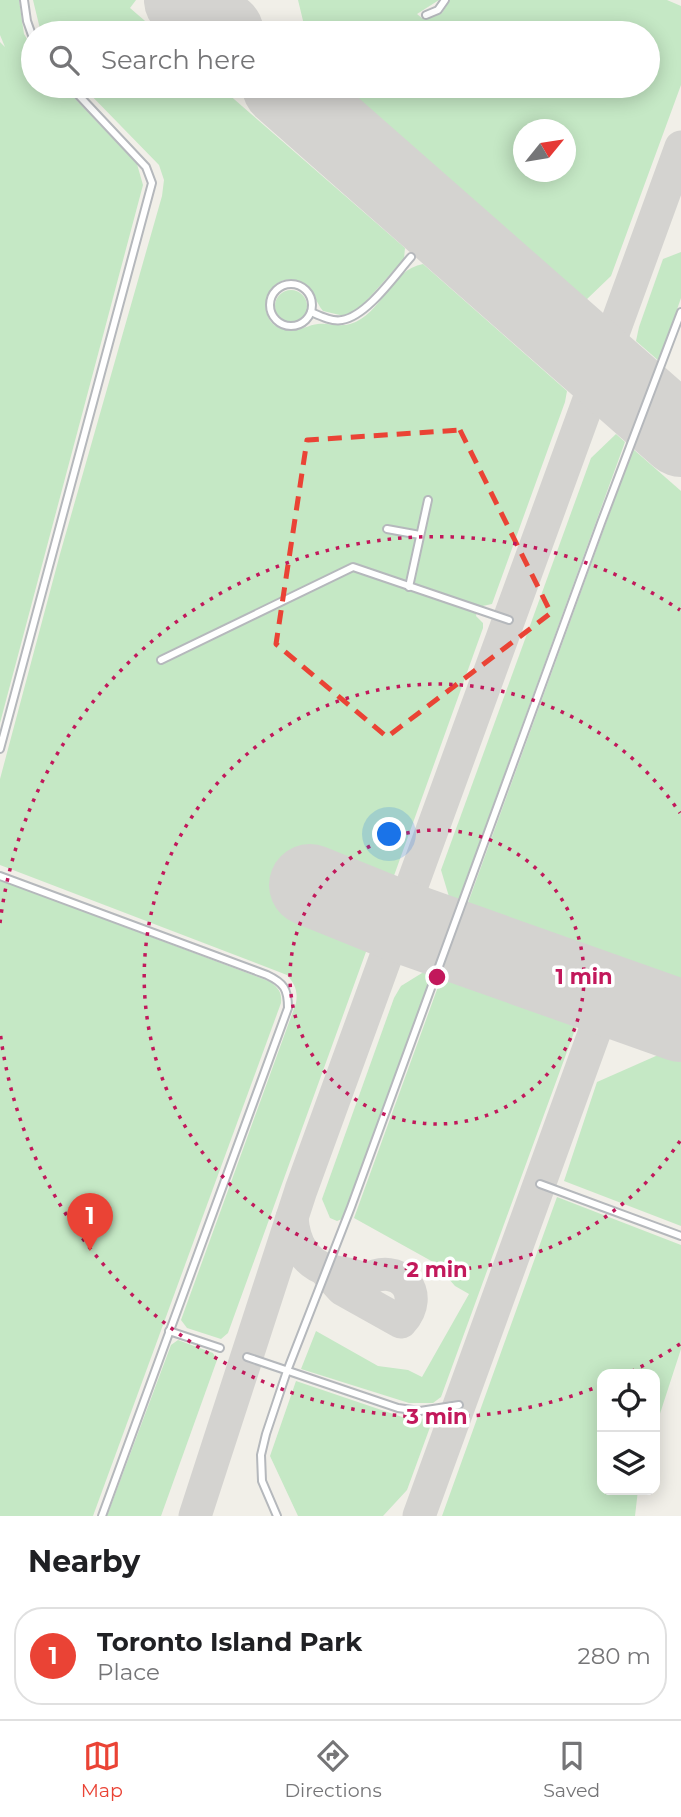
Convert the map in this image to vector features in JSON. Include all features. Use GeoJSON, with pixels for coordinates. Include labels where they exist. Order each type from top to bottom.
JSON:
{"type":"FeatureCollection","features":[{"type":"Feature","properties":{"kind":"lane"},"geometry":{"type":"LineString","coordinates":[[24,0],[27,21]]}},
{"type":"Feature","properties":{"kind":"lane"},"geometry":{"type":"LineString","coordinates":[[426,15],[438,10],[445,0]]}},
{"type":"Feature","properties":{"kind":"lane"},"geometry":{"type":"LineString","coordinates":[[0,749],[152,183],[146,167],[81,98]]}},
{"type":"Feature","properties":{"kind":"lane"},"geometry":{"type":"LineString","coordinates":[[311,312],[340,321],[352,317],[365,309],[411,257]]}},
{"type":"Feature","properties":{"kind":"lane"},"geometry":{"type":"LineString","coordinates":[[295,285],[307,292],[312,305],[311,312],[303,322],[284,325],[273,317],[272,297],[281,287],[295,285]]}},
{"type":"Feature","properties":{"kind":"lane"},"geometry":{"type":"LineString","coordinates":[[277,1516],[262,1481],[261,1455],[287,1371],[351,1207],[681,312]]}},
{"type":"Feature","properties":{"kind":"lane"},"geometry":{"type":"LineString","coordinates":[[409,587],[428,500]]}},
{"type":"Feature","properties":{"kind":"lane"},"geometry":{"type":"LineString","coordinates":[[387,529],[420,535]]}},
{"type":"Feature","properties":{"kind":"lane"},"geometry":{"type":"LineString","coordinates":[[161,660],[353,567],[509,620]]}},
{"type":"Feature","properties":{"kind":"lane"},"geometry":{"type":"LineString","coordinates":[[0,876],[267,975],[281,982],[288,992],[288,1008],[102,1516]]}},
{"type":"Feature","properties":{"kind":"lane"},"geometry":{"type":"LineString","coordinates":[[540,1184],[681,1236]]}},
{"type":"Feature","properties":{"kind":"lane"},"geometry":{"type":"LineString","coordinates":[[169,1331],[220,1348]]}},
{"type":"Feature","properties":{"kind":"lane"},"geometry":{"type":"LineString","coordinates":[[247,1357],[398,1408],[420,1411],[459,1405]]}},
{"type":"Feature","properties":{"kind":"highlighted area"},"geometry":{"type":"Polygon","coordinates":[[[460,430],[551,613],[387,737],[276,644],[307,440],[460,430]]]}},
{"type":"Feature","properties":{"kind":"green space"},"geometry":{"type":"Polygon","coordinates":[[[0,0],[19,0],[22,21],[21,98],[74,98],[137,164],[143,185],[0,723],[0,42],[5,47],[0,35],[0,0]]]}},
{"type":"Feature","properties":{"kind":"green space"},"geometry":{"type":"Polygon","coordinates":[[[33,0],[136,0],[130,8],[145,21],[38,21],[33,0]]]}},
{"type":"Feature","properties":{"kind":"green space"},"geometry":{"type":"Polygon","coordinates":[[[298,0],[439,0],[417,14],[423,19],[442,13],[450,0],[667,0],[681,6],[681,85],[611,276],[586,300],[358,98],[660,98],[660,21],[303,21],[298,0]]]}},
{"type":"Feature","properties":{"kind":"green space"},"geometry":{"type":"Polygon","coordinates":[[[94,98],[233,98],[405,248],[404,259],[359,309],[344,316],[323,311],[311,291],[300,282],[279,282],[267,298],[266,309],[276,326],[291,330],[318,324],[350,324],[370,312],[403,274],[423,264],[567,391],[492,604],[478,607],[476,616],[483,623],[483,628],[391,884],[317,859],[297,911],[371,938],[228,1333],[221,1339],[187,1328],[181,1320],[296,1003],[294,985],[287,975],[0,865],[0,779],[60,554],[162,196],[164,180],[159,165],[94,98]]]}},
{"type":"Feature","properties":{"kind":"green space"},"geometry":{"type":"Polygon","coordinates":[[[681,252],[681,298],[659,361],[636,341],[663,259],[681,252]]]}},
{"type":"Feature","properties":{"kind":"green space"},"geometry":{"type":"Polygon","coordinates":[[[291,290],[302,295],[307,306],[302,317],[291,322],[280,317],[275,306],[280,295],[291,290]]]}},
{"type":"Feature","properties":{"kind":"green space"},"geometry":{"type":"Polygon","coordinates":[[[616,434],[625,442],[453,910],[441,870],[591,458],[616,434]]]}},
{"type":"Feature","properties":{"kind":"green space"},"geometry":{"type":"Polygon","coordinates":[[[633,449],[681,491],[681,994],[471,918],[465,911],[633,449]]]}},
{"type":"Feature","properties":{"kind":"green space"},"geometry":{"type":"Polygon","coordinates":[[[0,880],[271,982],[281,996],[281,1003],[93,1516],[0,1516],[0,880]]]}},
{"type":"Feature","properties":{"kind":"green space"},"geometry":{"type":"Polygon","coordinates":[[[435,965],[342,1219],[337,1221],[330,1218],[322,1199],[394,998],[401,986],[435,965]]]}},
{"type":"Feature","properties":{"kind":"green space"},"geometry":{"type":"Polygon","coordinates":[[[450,968],[580,1016],[441,1397],[433,1403],[409,1403],[301,1369],[316,1331],[378,1366],[408,1370],[422,1377],[469,1294],[455,1286],[435,1263],[354,1218],[443,973],[450,968]]]}},
{"type":"Feature","properties":{"kind":"green space"},"geometry":{"type":"Polygon","coordinates":[[[674,1048],[681,1051],[681,1226],[564,1181],[597,1082],[674,1048]]]}},
{"type":"Feature","properties":{"kind":"green space"},"geometry":{"type":"Polygon","coordinates":[[[557,1197],[681,1245],[681,1349],[660,1414],[660,1369],[597,1369],[597,1495],[637,1495],[635,1516],[442,1516],[557,1197]]]}},
{"type":"Feature","properties":{"kind":"green space"},"geometry":{"type":"Polygon","coordinates":[[[178,1340],[213,1353],[217,1360],[161,1516],[107,1516],[171,1345],[178,1340]]]}},
{"type":"Feature","properties":{"kind":"green space"},"geometry":{"type":"Polygon","coordinates":[[[296,1381],[405,1418],[433,1419],[407,1490],[383,1516],[298,1516],[270,1456],[296,1381]]]}},
{"type":"Feature","properties":{"kind":"taxiway"},"geometry":{"type":"LineString","coordinates":[[223,0],[226,21]]}},
{"type":"Feature","properties":{"kind":"taxiway"},"geometry":{"type":"LineString","coordinates":[[195,1516],[301,1190],[681,147]]}},
{"type":"Feature","properties":{"kind":"taxiway"},"geometry":{"type":"LineString","coordinates":[[419,1516],[608,995]]}},
{"type":"Feature","properties":{"kind":"taxiway"},"geometry":{"type":"LineString","coordinates":[[292,1218],[298,1243],[313,1262],[328,1270],[366,1280],[378,1275],[398,1278],[406,1283],[410,1291],[408,1311],[401,1322],[342,1289],[324,1269]]}},
{"type":"Feature","properties":{"kind":"runway"},"geometry":{"type":"LineString","coordinates":[[185,0],[209,21]]}},
{"type":"Feature","properties":{"kind":"runway"},"geometry":{"type":"LineString","coordinates":[[297,98],[681,436]]}},
{"type":"Feature","properties":{"kind":"runway"},"geometry":{"type":"LineString","coordinates":[[310,885],[399,921],[681,1021]]}},
{"type":"Feature","properties":{"kind":"place","name":"Toronto Island Park"},"geometry":{"type":"Point","coordinates":[90,1251]}}]}
